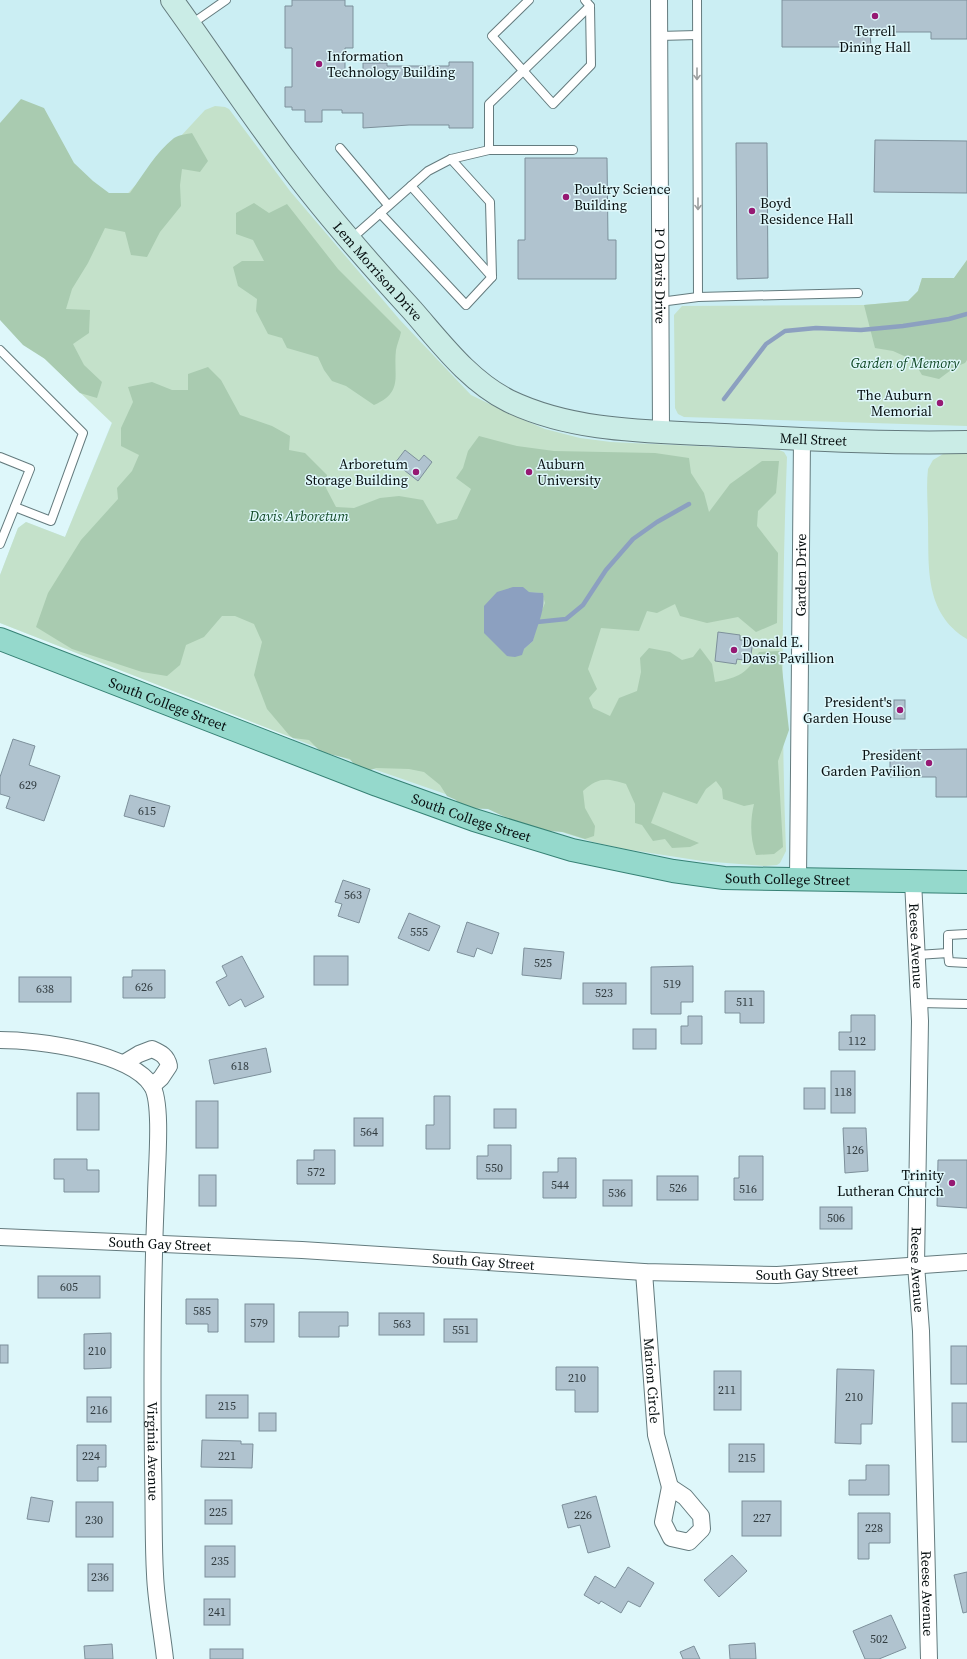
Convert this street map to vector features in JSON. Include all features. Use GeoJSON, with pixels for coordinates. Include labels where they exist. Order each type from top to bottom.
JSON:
{"type":"FeatureCollection","features":[{"type":"Feature","properties":{"kind":"main road","name":"South College Street"},"geometry":{"type":"LineString","coordinates":[[0,639],[376,785],[474,820],[572,850],[673,871],[724,878],[967,882]]}},
{"type":"Feature","properties":{"kind":"street","name":"Lem Morrison Drive"},"geometry":{"type":"LineString","coordinates":[[172,0],[288,164],[384,281],[435,338],[485,386],[509,401],[542,414],[603,428],[661,431]]}},
{"type":"Feature","properties":{"kind":"street","name":"P O Davis Drive"},"geometry":{"type":"LineString","coordinates":[[659,0],[661,431]]}},
{"type":"Feature","properties":{"kind":"street","name":"Mell Street"},"geometry":{"type":"LineString","coordinates":[[661,431],[802,439],[921,443],[967,442]]}},
{"type":"Feature","properties":{"kind":"street","name":"Garden Drive"},"geometry":{"type":"LineString","coordinates":[[798,880],[802,439]]}},
{"type":"Feature","properties":{"kind":"street","name":"Reese Avenue"},"geometry":{"type":"LineString","coordinates":[[913,881],[920,1003],[916,1265],[921,1331],[929,1659]]}},
{"type":"Feature","properties":{"kind":"street"},"geometry":{"type":"LineString","coordinates":[[0,1040],[19,1040],[72,1048],[124,1063],[139,1073],[152,1086],[161,1078],[169,1066],[167,1060],[162,1054],[152,1049],[139,1054],[124,1063]]}},
{"type":"Feature","properties":{"kind":"street","name":"Virginia Avenue"},"geometry":{"type":"LineString","coordinates":[[152,1086],[158,1122],[154,1243],[152,1397],[155,1576],[165,1659]]}},
{"type":"Feature","properties":{"kind":"street","name":"South Gay Street"},"geometry":{"type":"LineString","coordinates":[[0,1237],[302,1250],[644,1272],[777,1275],[967,1262]]}},
{"type":"Feature","properties":{"kind":"street","name":"Marion Circle"},"geometry":{"type":"LineString","coordinates":[[644,1272],[656,1434],[670,1487]]}},
{"type":"Feature","properties":{"kind":"lane"},"geometry":{"type":"LineString","coordinates":[[190,25],[226,0]]}},
{"type":"Feature","properties":{"kind":"lane"},"geometry":{"type":"LineString","coordinates":[[529,0],[492,36],[553,104],[591,65],[587,3]]}},
{"type":"Feature","properties":{"kind":"lane"},"geometry":{"type":"LineString","coordinates":[[697,0],[698,298]]}},
{"type":"Feature","properties":{"kind":"lane"},"geometry":{"type":"LineString","coordinates":[[489,150],[489,104],[587,3]]}},
{"type":"Feature","properties":{"kind":"lane"},"geometry":{"type":"LineString","coordinates":[[659,36],[697,36]]}},
{"type":"Feature","properties":{"kind":"lane"},"geometry":{"type":"LineString","coordinates":[[340,148],[388,205]]}},
{"type":"Feature","properties":{"kind":"lane"},"geometry":{"type":"LineString","coordinates":[[351,240],[388,205],[428,171],[451,159],[489,150],[573,150]]}},
{"type":"Feature","properties":{"kind":"lane"},"geometry":{"type":"LineString","coordinates":[[380,213],[466,305],[492,277],[490,202],[451,159]]}},
{"type":"Feature","properties":{"kind":"lane"},"geometry":{"type":"LineString","coordinates":[[411,186],[492,277]]}},
{"type":"Feature","properties":{"kind":"lane"},"geometry":{"type":"LineString","coordinates":[[660,302],[698,298],[858,293]]}},
{"type":"Feature","properties":{"kind":"lane"},"geometry":{"type":"LineString","coordinates":[[0,350],[83,433],[51,521],[15,507]]}},
{"type":"Feature","properties":{"kind":"lane"},"geometry":{"type":"LineString","coordinates":[[0,457],[30,469],[0,544]]}},
{"type":"Feature","properties":{"kind":"lane"},"geometry":{"type":"LineString","coordinates":[[967,934],[948,935],[948,954],[950,962],[967,963]]}},
{"type":"Feature","properties":{"kind":"lane"},"geometry":{"type":"LineString","coordinates":[[917,955],[948,954]]}},
{"type":"Feature","properties":{"kind":"lane"},"geometry":{"type":"LineString","coordinates":[[920,1003],[967,1004]]}},
{"type":"Feature","properties":{"kind":"shaded area","name":"Auburn University"},"geometry":{"type":"Polygon","coordinates":[[[0,0],[967,0],[967,881],[673,871],[288,751],[293,738],[0,623],[0,575],[18,528],[26,522],[65,537],[112,422],[45,359],[0,295],[0,0]]]}},
{"type":"Feature","properties":{"kind":"shaded area"},"geometry":{"type":"Polygon","coordinates":[[[513,587],[523,587],[529,592],[543,593],[544,599],[533,641],[524,649],[522,655],[515,657],[507,656],[484,633],[484,606],[497,592],[513,587]]]}},
{"type":"Feature","properties":{"kind":"green space"},"geometry":{"type":"Polygon","coordinates":[[[21,99],[44,108],[74,163],[93,181],[109,193],[130,193],[161,150],[178,136],[192,133],[208,161],[200,172],[182,169],[180,185],[181,206],[160,232],[147,257],[131,255],[125,232],[105,228],[88,263],[72,289],[66,309],[90,310],[89,333],[73,344],[84,365],[102,382],[97,398],[80,393],[45,359],[23,345],[0,320],[0,123],[21,99]]]}},
{"type":"Feature","properties":{"kind":"green space","name":"Davis Arboretum"},"geometry":{"type":"Polygon","coordinates":[[[215,106],[229,109],[290,191],[400,320],[471,395],[545,429],[580,438],[611,442],[779,450],[784,452],[787,457],[783,654],[783,753],[786,851],[780,863],[777,865],[765,866],[702,861],[625,849],[593,842],[480,806],[362,765],[0,623],[0,575],[18,528],[26,522],[65,537],[112,423],[45,359],[18,312],[205,110],[215,106]]]}},
{"type":"Feature","properties":{"kind":"green space"},"geometry":{"type":"Polygon","coordinates":[[[254,203],[269,213],[287,204],[338,269],[401,332],[396,350],[395,382],[390,395],[383,400],[374,405],[346,386],[332,381],[324,370],[318,357],[287,348],[282,338],[268,334],[256,311],[257,299],[238,286],[233,267],[242,261],[264,261],[253,240],[236,234],[236,213],[254,203]]]}},
{"type":"Feature","properties":{"kind":"green space","name":"Garden of Memory"},"geometry":{"type":"Polygon","coordinates":[[[967,260],[967,426],[684,417],[678,414],[675,408],[674,315],[682,306],[864,305],[908,301],[918,291],[922,278],[954,278],[967,260]]]}},
{"type":"Feature","properties":{"kind":"green space"},"geometry":{"type":"Polygon","coordinates":[[[967,260],[967,360],[965,363],[955,367],[939,379],[922,375],[913,360],[893,351],[875,348],[864,305],[908,301],[918,291],[922,278],[954,278],[967,260]]]}},
{"type":"Feature","properties":{"kind":"green space"},"geometry":{"type":"Polygon","coordinates":[[[208,367],[221,380],[240,415],[272,426],[290,436],[289,450],[305,453],[327,475],[326,488],[336,507],[354,508],[380,498],[399,496],[423,500],[437,524],[457,519],[471,489],[456,478],[463,468],[468,451],[479,436],[517,446],[554,451],[655,453],[689,458],[691,473],[704,493],[709,512],[730,484],[762,461],[779,461],[776,493],[758,511],[757,526],[778,553],[777,623],[756,632],[738,617],[707,623],[680,616],[675,604],[657,613],[647,611],[639,631],[601,628],[588,669],[597,689],[589,698],[593,708],[610,716],[619,698],[637,691],[641,672],[640,658],[649,648],[670,652],[682,660],[693,657],[700,648],[712,664],[715,682],[730,679],[742,673],[751,665],[759,652],[780,651],[789,730],[778,761],[783,847],[774,854],[756,855],[751,830],[754,804],[744,806],[723,799],[722,789],[716,781],[706,789],[697,804],[663,792],[651,823],[699,843],[690,847],[672,848],[665,839],[653,841],[642,825],[635,823],[635,804],[626,784],[619,782],[608,780],[598,781],[583,791],[585,808],[595,826],[594,836],[585,839],[563,832],[548,831],[534,833],[506,829],[505,817],[488,809],[461,808],[456,800],[447,796],[440,785],[424,772],[409,769],[376,768],[368,771],[355,766],[350,759],[321,752],[309,740],[293,738],[289,735],[267,709],[254,675],[262,642],[254,624],[235,616],[222,616],[204,637],[186,645],[180,665],[167,676],[142,672],[72,649],[36,627],[48,593],[81,540],[118,499],[117,488],[132,471],[139,455],[121,446],[121,428],[133,402],[128,387],[152,382],[172,390],[188,390],[188,374],[208,367]],[[529,592],[524,649],[533,641],[537,622],[545,603],[542,593],[529,592]]]}},
{"type":"Feature","properties":{"kind":"green space"},"geometry":{"type":"Polygon","coordinates":[[[943,454],[967,454],[967,639],[953,628],[943,616],[936,603],[929,572],[927,490],[928,469],[933,460],[943,454]]]}},
{"type":"Feature","properties":{"kind":"building","name":"Information Technology Building"},"geometry":{"type":"Polygon","coordinates":[[[292,0],[345,0],[345,6],[353,6],[353,48],[345,48],[345,74],[363,74],[363,63],[387,63],[387,66],[449,66],[449,62],[473,62],[473,128],[449,128],[449,125],[409,125],[363,128],[363,113],[342,113],[342,110],[322,110],[322,122],[305,122],[305,110],[292,110],[292,107],[285,107],[285,87],[292,87],[292,48],[285,48],[285,6],[292,6],[292,0]]]}},
{"type":"Feature","properties":{"kind":"building","name":"Terrell Dining Hall"},"geometry":{"type":"Polygon","coordinates":[[[782,0],[967,0],[967,39],[931,39],[931,32],[870,32],[871,47],[782,47],[782,0]]]}},
{"type":"Feature","properties":{"kind":"building"},"geometry":{"type":"Polygon","coordinates":[[[875,140],[967,141],[967,193],[874,192],[875,140]]]}},
{"type":"Feature","properties":{"kind":"building","name":"Boyd Residence Hall"},"geometry":{"type":"Polygon","coordinates":[[[736,143],[767,143],[768,278],[737,279],[736,143]]]}},
{"type":"Feature","properties":{"kind":"building","name":"Poultry Science Building"},"geometry":{"type":"Polygon","coordinates":[[[525,158],[607,158],[608,240],[616,240],[616,279],[518,279],[518,240],[525,240],[525,158]]]}},
{"type":"Feature","properties":{"kind":"building","name":"Arboretum Storage Building"},"geometry":{"type":"Polygon","coordinates":[[[405,450],[419,461],[424,455],[432,462],[418,481],[395,463],[405,450]]]}},
{"type":"Feature","properties":{"kind":"building","name":"Donald E. Davis Pavillion"},"geometry":{"type":"Polygon","coordinates":[[[718,632],[740,635],[740,640],[753,641],[750,661],[737,659],[736,664],[715,661],[718,632]]]}},
{"type":"Feature","properties":{"kind":"building","name":"President's Garden House"},"geometry":{"type":"Polygon","coordinates":[[[894,700],[905,700],[905,719],[894,719],[894,700]]]}},
{"type":"Feature","properties":{"kind":"building"},"geometry":{"type":"Polygon","coordinates":[[[13,739],[35,746],[29,765],[60,776],[44,821],[6,808],[10,797],[0,794],[0,777],[13,739]]]}},
{"type":"Feature","properties":{"kind":"building","name":"President Garden Pavilion"},"geometry":{"type":"Polygon","coordinates":[[[967,749],[967,797],[936,797],[936,777],[890,777],[890,750],[967,749]]]}},
{"type":"Feature","properties":{"kind":"building"},"geometry":{"type":"Polygon","coordinates":[[[130,795],[170,806],[164,827],[124,816],[130,795]]]}},
{"type":"Feature","properties":{"kind":"building"},"geometry":{"type":"Polygon","coordinates":[[[343,880],[370,889],[359,923],[338,916],[342,904],[335,902],[343,880]]]}},
{"type":"Feature","properties":{"kind":"building"},"geometry":{"type":"Polygon","coordinates":[[[409,913],[440,926],[429,951],[398,938],[409,913]]]}},
{"type":"Feature","properties":{"kind":"building"},"geometry":{"type":"Polygon","coordinates":[[[467,922],[499,933],[492,954],[477,948],[474,957],[457,952],[467,922]]]}},
{"type":"Feature","properties":{"kind":"building"},"geometry":{"type":"Polygon","coordinates":[[[524,948],[564,952],[561,979],[522,975],[524,948]]]}},
{"type":"Feature","properties":{"kind":"building"},"geometry":{"type":"Polygon","coordinates":[[[242,956],[264,997],[245,1007],[241,999],[229,1006],[216,982],[227,976],[222,966],[242,956]]]}},
{"type":"Feature","properties":{"kind":"building"},"geometry":{"type":"Polygon","coordinates":[[[314,956],[348,956],[348,985],[314,985],[314,956]]]}},
{"type":"Feature","properties":{"kind":"building"},"geometry":{"type":"Polygon","coordinates":[[[693,966],[693,1002],[681,1002],[681,1014],[651,1014],[651,967],[693,966]]]}},
{"type":"Feature","properties":{"kind":"building"},"geometry":{"type":"Polygon","coordinates":[[[132,970],[165,970],[165,998],[123,998],[123,977],[132,977],[132,970]]]}},
{"type":"Feature","properties":{"kind":"building"},"geometry":{"type":"Polygon","coordinates":[[[19,977],[71,977],[71,1002],[19,1002],[19,977]]]}},
{"type":"Feature","properties":{"kind":"building"},"geometry":{"type":"Polygon","coordinates":[[[583,983],[626,983],[626,1004],[583,1004],[583,983]]]}},
{"type":"Feature","properties":{"kind":"building"},"geometry":{"type":"Polygon","coordinates":[[[725,991],[764,991],[764,1023],[740,1023],[740,1013],[725,1013],[725,991]]]}},
{"type":"Feature","properties":{"kind":"building"},"geometry":{"type":"Polygon","coordinates":[[[851,1015],[875,1015],[875,1050],[839,1050],[839,1032],[851,1032],[851,1015]]]}},
{"type":"Feature","properties":{"kind":"building"},"geometry":{"type":"Polygon","coordinates":[[[688,1016],[702,1016],[702,1044],[681,1044],[681,1026],[688,1026],[688,1016]]]}},
{"type":"Feature","properties":{"kind":"building"},"geometry":{"type":"Polygon","coordinates":[[[633,1029],[656,1029],[656,1049],[633,1049],[633,1029]]]}},
{"type":"Feature","properties":{"kind":"building"},"geometry":{"type":"Polygon","coordinates":[[[266,1048],[271,1072],[214,1084],[209,1060],[266,1048]]]}},
{"type":"Feature","properties":{"kind":"building"},"geometry":{"type":"Polygon","coordinates":[[[831,1071],[855,1071],[855,1113],[831,1113],[831,1071]]]}},
{"type":"Feature","properties":{"kind":"building"},"geometry":{"type":"Polygon","coordinates":[[[804,1088],[825,1088],[825,1109],[804,1109],[804,1088]]]}},
{"type":"Feature","properties":{"kind":"building"},"geometry":{"type":"Polygon","coordinates":[[[77,1093],[99,1093],[99,1130],[77,1130],[77,1093]]]}},
{"type":"Feature","properties":{"kind":"building"},"geometry":{"type":"Polygon","coordinates":[[[434,1096],[450,1096],[450,1149],[426,1149],[426,1125],[434,1125],[434,1096]]]}},
{"type":"Feature","properties":{"kind":"building"},"geometry":{"type":"Polygon","coordinates":[[[196,1101],[218,1101],[218,1148],[196,1148],[196,1101]]]}},
{"type":"Feature","properties":{"kind":"building"},"geometry":{"type":"Polygon","coordinates":[[[494,1109],[516,1109],[516,1128],[494,1128],[494,1109]]]}},
{"type":"Feature","properties":{"kind":"building"},"geometry":{"type":"Polygon","coordinates":[[[354,1118],[383,1118],[383,1146],[354,1146],[354,1118]]]}},
{"type":"Feature","properties":{"kind":"building"},"geometry":{"type":"Polygon","coordinates":[[[843,1128],[866,1128],[868,1171],[845,1173],[843,1128]]]}},
{"type":"Feature","properties":{"kind":"building"},"geometry":{"type":"Polygon","coordinates":[[[488,1145],[511,1145],[511,1179],[477,1179],[477,1156],[488,1156],[488,1145]]]}},
{"type":"Feature","properties":{"kind":"building"},"geometry":{"type":"Polygon","coordinates":[[[314,1150],[335,1150],[335,1184],[297,1184],[297,1160],[314,1160],[314,1150]]]}},
{"type":"Feature","properties":{"kind":"building"},"geometry":{"type":"Polygon","coordinates":[[[739,1156],[763,1156],[763,1200],[734,1200],[734,1178],[739,1178],[739,1156]]]}},
{"type":"Feature","properties":{"kind":"building"},"geometry":{"type":"Polygon","coordinates":[[[558,1158],[576,1158],[576,1198],[543,1198],[543,1172],[558,1172],[558,1158]]]}},
{"type":"Feature","properties":{"kind":"building"},"geometry":{"type":"Polygon","coordinates":[[[54,1159],[87,1159],[87,1170],[99,1170],[99,1192],[64,1192],[64,1179],[54,1179],[54,1159]]]}},
{"type":"Feature","properties":{"kind":"building","name":"Trinity Lutheran Church"},"geometry":{"type":"Polygon","coordinates":[[[938,1160],[967,1160],[967,1208],[937,1206],[938,1160]]]}},
{"type":"Feature","properties":{"kind":"building"},"geometry":{"type":"Polygon","coordinates":[[[199,1175],[216,1175],[216,1206],[199,1206],[199,1175]]]}},
{"type":"Feature","properties":{"kind":"building"},"geometry":{"type":"Polygon","coordinates":[[[657,1176],[698,1176],[698,1200],[657,1200],[657,1176]]]}},
{"type":"Feature","properties":{"kind":"building"},"geometry":{"type":"Polygon","coordinates":[[[603,1180],[632,1180],[632,1206],[603,1206],[603,1180]]]}},
{"type":"Feature","properties":{"kind":"building"},"geometry":{"type":"Polygon","coordinates":[[[820,1207],[852,1207],[852,1229],[820,1229],[820,1207]]]}},
{"type":"Feature","properties":{"kind":"building"},"geometry":{"type":"Polygon","coordinates":[[[38,1276],[100,1276],[100,1298],[38,1298],[38,1276]]]}},
{"type":"Feature","properties":{"kind":"building"},"geometry":{"type":"Polygon","coordinates":[[[186,1299],[218,1299],[218,1332],[208,1332],[208,1324],[186,1324],[186,1299]]]}},
{"type":"Feature","properties":{"kind":"building"},"geometry":{"type":"Polygon","coordinates":[[[245,1304],[274,1304],[274,1342],[245,1342],[245,1304]]]}},
{"type":"Feature","properties":{"kind":"building"},"geometry":{"type":"Polygon","coordinates":[[[299,1312],[348,1312],[348,1326],[339,1326],[339,1337],[299,1337],[299,1312]]]}},
{"type":"Feature","properties":{"kind":"building"},"geometry":{"type":"Polygon","coordinates":[[[379,1313],[424,1313],[424,1335],[379,1335],[379,1313]]]}},
{"type":"Feature","properties":{"kind":"building"},"geometry":{"type":"Polygon","coordinates":[[[444,1319],[477,1319],[477,1342],[444,1342],[444,1319]]]}},
{"type":"Feature","properties":{"kind":"building"},"geometry":{"type":"Polygon","coordinates":[[[111,1333],[111,1368],[84,1369],[84,1334],[111,1333]]]}},
{"type":"Feature","properties":{"kind":"building"},"geometry":{"type":"Polygon","coordinates":[[[0,1345],[8,1345],[8,1363],[0,1363],[0,1345]]]}},
{"type":"Feature","properties":{"kind":"building"},"geometry":{"type":"Polygon","coordinates":[[[951,1346],[967,1346],[967,1384],[951,1384],[951,1346]]]}},
{"type":"Feature","properties":{"kind":"building"},"geometry":{"type":"Polygon","coordinates":[[[556,1367],[598,1367],[598,1412],[575,1412],[575,1390],[556,1390],[556,1367]]]}},
{"type":"Feature","properties":{"kind":"building"},"geometry":{"type":"Polygon","coordinates":[[[837,1369],[874,1370],[872,1424],[861,1424],[861,1444],[835,1443],[837,1369]]]}},
{"type":"Feature","properties":{"kind":"building"},"geometry":{"type":"Polygon","coordinates":[[[714,1371],[741,1371],[741,1410],[714,1410],[714,1371]]]}},
{"type":"Feature","properties":{"kind":"building"},"geometry":{"type":"Polygon","coordinates":[[[206,1395],[248,1395],[248,1418],[206,1418],[206,1395]]]}},
{"type":"Feature","properties":{"kind":"building"},"geometry":{"type":"Polygon","coordinates":[[[87,1397],[111,1397],[111,1422],[87,1422],[87,1397]]]}},
{"type":"Feature","properties":{"kind":"building"},"geometry":{"type":"Polygon","coordinates":[[[952,1403],[967,1403],[967,1442],[952,1442],[952,1403]]]}},
{"type":"Feature","properties":{"kind":"building"},"geometry":{"type":"Polygon","coordinates":[[[259,1413],[276,1413],[276,1431],[259,1431],[259,1413]]]}},
{"type":"Feature","properties":{"kind":"building"},"geometry":{"type":"Polygon","coordinates":[[[202,1440],[241,1441],[241,1444],[253,1444],[252,1468],[201,1467],[202,1440]]]}},
{"type":"Feature","properties":{"kind":"building"},"geometry":{"type":"Polygon","coordinates":[[[729,1444],[764,1444],[764,1472],[729,1472],[729,1444]]]}},
{"type":"Feature","properties":{"kind":"building"},"geometry":{"type":"Polygon","coordinates":[[[77,1445],[106,1445],[106,1467],[98,1467],[98,1481],[77,1481],[77,1445]]]}},
{"type":"Feature","properties":{"kind":"building"},"geometry":{"type":"Polygon","coordinates":[[[866,1465],[889,1465],[889,1495],[849,1495],[849,1480],[866,1480],[866,1465]]]}},
{"type":"Feature","properties":{"kind":"building"},"geometry":{"type":"Polygon","coordinates":[[[596,1496],[610,1547],[588,1553],[580,1525],[568,1528],[562,1505],[596,1496]]]}},
{"type":"Feature","properties":{"kind":"building"},"geometry":{"type":"Polygon","coordinates":[[[31,1497],[53,1501],[49,1522],[27,1519],[31,1497]]]}},
{"type":"Feature","properties":{"kind":"building"},"geometry":{"type":"Polygon","coordinates":[[[205,1500],[232,1500],[232,1524],[205,1524],[205,1500]]]}},
{"type":"Feature","properties":{"kind":"building"},"geometry":{"type":"Polygon","coordinates":[[[742,1501],[781,1501],[781,1536],[742,1536],[742,1501]]]}},
{"type":"Feature","properties":{"kind":"building"},"geometry":{"type":"Polygon","coordinates":[[[76,1502],[113,1502],[113,1537],[76,1537],[76,1502]]]}},
{"type":"Feature","properties":{"kind":"building"},"geometry":{"type":"Polygon","coordinates":[[[858,1513],[890,1513],[890,1543],[869,1543],[869,1559],[858,1559],[858,1513]]]}},
{"type":"Feature","properties":{"kind":"building"},"geometry":{"type":"Polygon","coordinates":[[[205,1546],[235,1546],[235,1577],[205,1577],[205,1546]]]}},
{"type":"Feature","properties":{"kind":"building"},"geometry":{"type":"Polygon","coordinates":[[[732,1555],[747,1571],[719,1597],[704,1580],[732,1555]]]}},
{"type":"Feature","properties":{"kind":"building"},"geometry":{"type":"Polygon","coordinates":[[[88,1564],[113,1564],[113,1591],[88,1591],[88,1564]]]}},
{"type":"Feature","properties":{"kind":"building"},"geometry":{"type":"Polygon","coordinates":[[[628,1567],[654,1583],[640,1607],[628,1601],[621,1613],[601,1601],[599,1604],[584,1595],[595,1576],[615,1588],[628,1567]]]}},
{"type":"Feature","properties":{"kind":"building"},"geometry":{"type":"Polygon","coordinates":[[[967,1572],[967,1612],[963,1613],[954,1575],[967,1572]]]}},
{"type":"Feature","properties":{"kind":"building"},"geometry":{"type":"Polygon","coordinates":[[[204,1599],[230,1599],[230,1625],[204,1625],[204,1599]]]}},
{"type":"Feature","properties":{"kind":"building"},"geometry":{"type":"Polygon","coordinates":[[[891,1615],[906,1648],[879,1659],[865,1659],[853,1631],[891,1615]]]}},
{"type":"Feature","properties":{"kind":"building"},"geometry":{"type":"Polygon","coordinates":[[[755,1643],[756,1659],[730,1659],[729,1645],[755,1643]]]}},
{"type":"Feature","properties":{"kind":"building"},"geometry":{"type":"Polygon","coordinates":[[[112,1644],[113,1659],[85,1659],[84,1646],[112,1644]]]}},
{"type":"Feature","properties":{"kind":"building"},"geometry":{"type":"Polygon","coordinates":[[[694,1646],[700,1659],[683,1659],[680,1652],[694,1646]]]}},
{"type":"Feature","properties":{"kind":"building"},"geometry":{"type":"Polygon","coordinates":[[[210,1649],[243,1649],[243,1659],[210,1659],[210,1649]]]}},
{"type":"Feature","properties":{"kind":"waterway"},"geometry":{"type":"LineString","coordinates":[[724,399],[766,344],[785,331],[816,328],[861,330],[903,326],[949,319],[967,314]]}},
{"type":"Feature","properties":{"kind":"waterway"},"geometry":{"type":"LineString","coordinates":[[537,622],[566,619],[583,605],[606,570],[633,539],[657,522],[689,504]]}},
{"type":"Feature","properties":{"kind":"place","name":"Terrell Dining Hall"},"geometry":{"type":"Point","coordinates":[875,16]}},
{"type":"Feature","properties":{"kind":"place","name":"Information Technology Building"},"geometry":{"type":"Point","coordinates":[319,64]}},
{"type":"Feature","properties":{"kind":"place","name":"Poultry Science Building"},"geometry":{"type":"Point","coordinates":[566,197]}},
{"type":"Feature","properties":{"kind":"place","name":"Boyd Residence Hall"},"geometry":{"type":"Point","coordinates":[752,211]}},
{"type":"Feature","properties":{"kind":"place","name":"The Auburn Memorial"},"geometry":{"type":"Point","coordinates":[940,403]}},
{"type":"Feature","properties":{"kind":"place","name":"Arboretum Storage Building"},"geometry":{"type":"Point","coordinates":[416,472]}},
{"type":"Feature","properties":{"kind":"place","name":"Auburn University"},"geometry":{"type":"Point","coordinates":[529,472]}},
{"type":"Feature","properties":{"kind":"place","name":"Donald E. Davis Pavillion"},"geometry":{"type":"Point","coordinates":[734,650]}},
{"type":"Feature","properties":{"kind":"place","name":"President's Garden House"},"geometry":{"type":"Point","coordinates":[900,710]}},
{"type":"Feature","properties":{"kind":"place","name":"President Garden Pavilion"},"geometry":{"type":"Point","coordinates":[929,763]}},
{"type":"Feature","properties":{"kind":"place","name":"Trinity Lutheran Church"},"geometry":{"type":"Point","coordinates":[952,1183]}}]}
